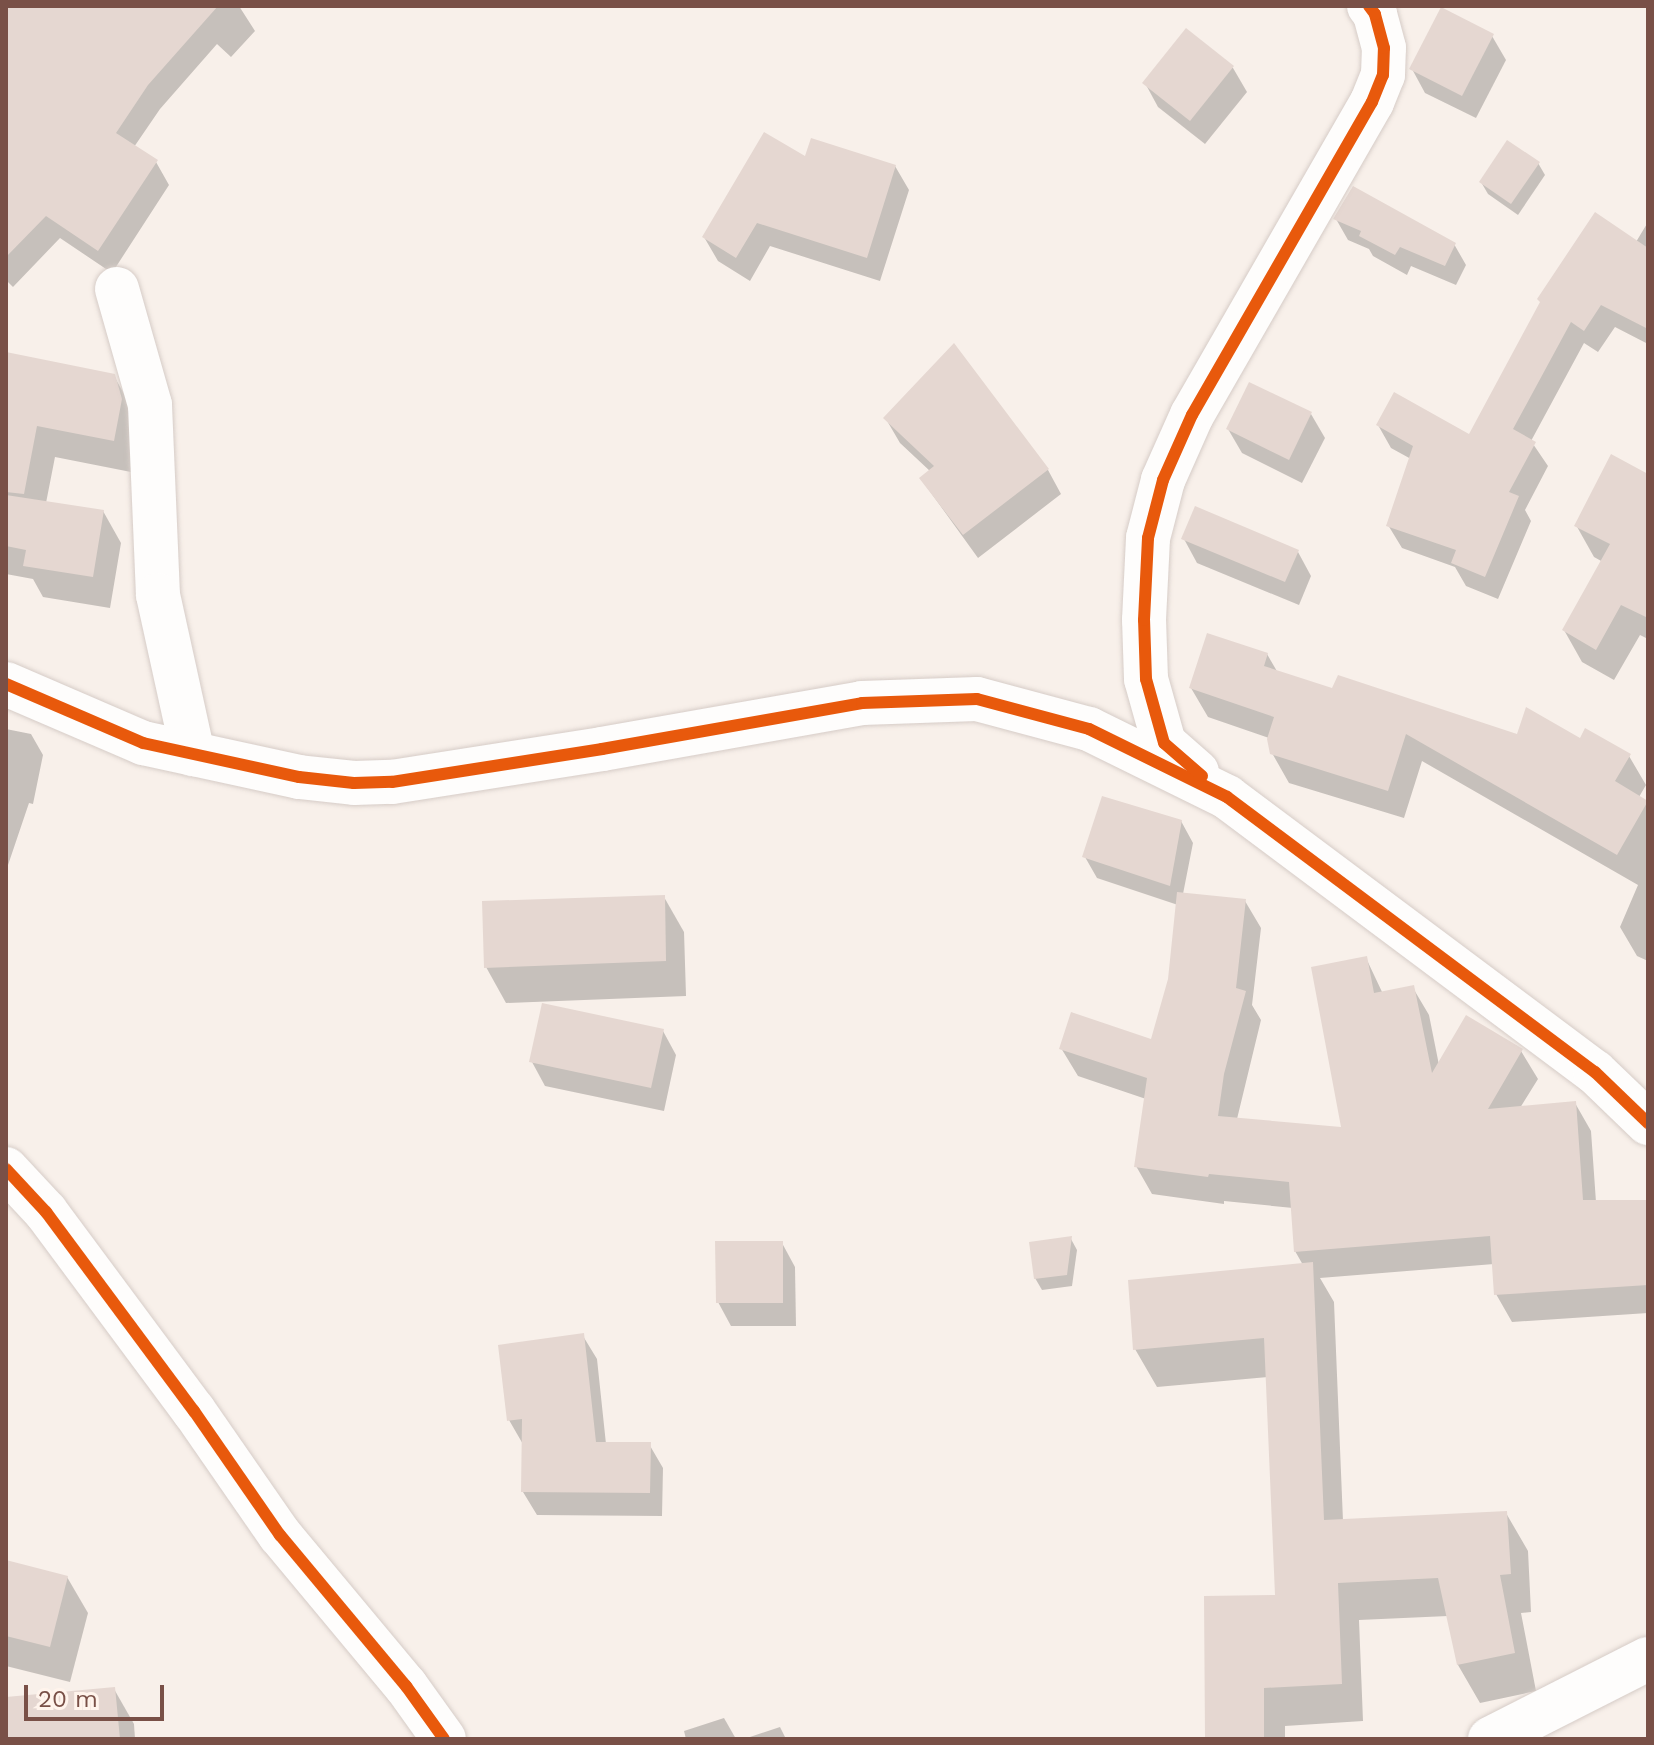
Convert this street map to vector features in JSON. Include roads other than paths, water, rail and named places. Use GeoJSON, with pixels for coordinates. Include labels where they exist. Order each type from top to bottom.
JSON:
{"type":"FeatureCollection","features":[{"type":"Feature","properties":{"kind":"street"},"geometry":{"type":"LineString","coordinates":[[1369,6],[1375,14],[1384,48],[1383,75],[1372,102],[1192,415],[1163,480],[1148,538],[1144,620],[1146,679],[1164,743],[1227,797],[1595,1072],[1648,1123]]}},
{"type":"Feature","properties":{"kind":"street"},"geometry":{"type":"LineString","coordinates":[[117,289],[150,405],[158,595],[193,754]]}},
{"type":"Feature","properties":{"kind":"street"},"geometry":{"type":"LineString","coordinates":[[6,684],[143,743],[299,777],[354,783],[392,782],[862,703],[977,699],[1089,729],[1227,797]]}},
{"type":"Feature","properties":{"kind":"street"},"geometry":{"type":"LineString","coordinates":[[6,1169],[46,1212],[194,1411],[280,1535],[406,1686],[444,1739]]}},
{"type":"Feature","properties":{"kind":"street"},"geometry":{"type":"LineString","coordinates":[[1490,1739],[1648,1659]]}}]}
